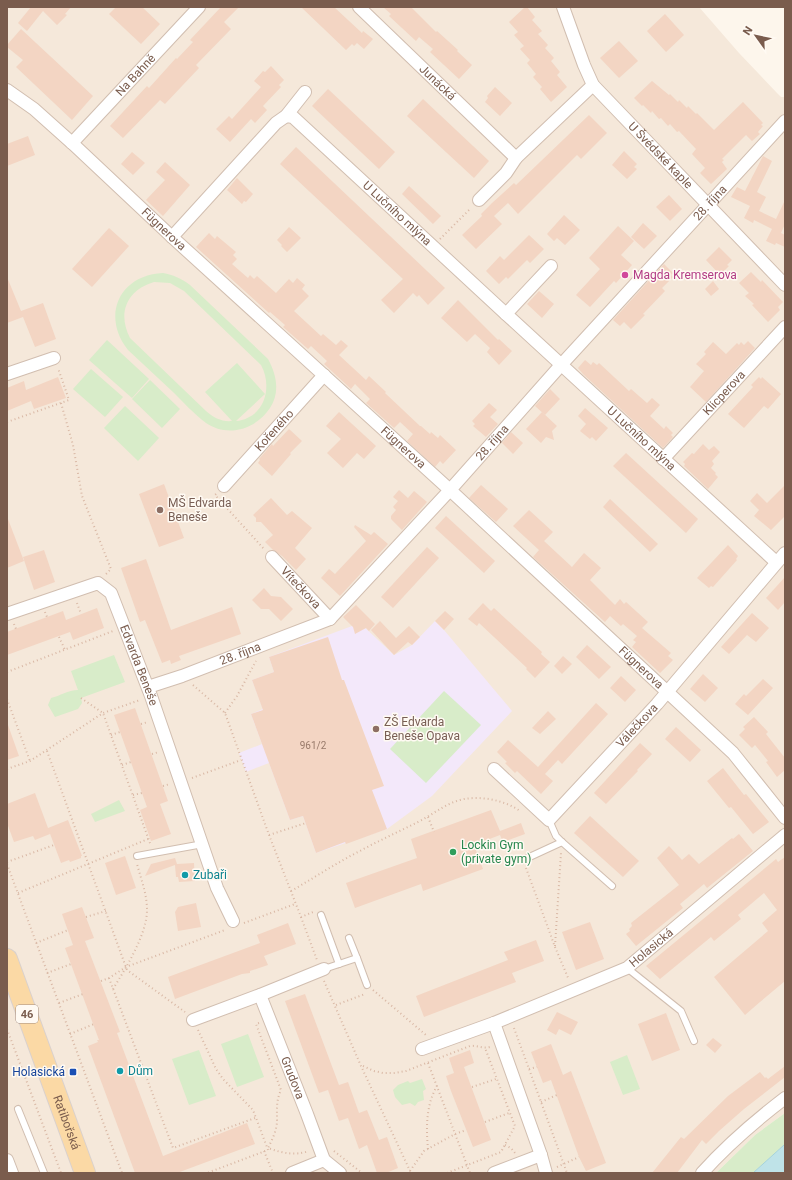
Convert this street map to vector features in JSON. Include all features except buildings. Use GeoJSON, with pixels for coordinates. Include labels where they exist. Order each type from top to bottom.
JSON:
{"type":"FeatureCollection","features":[{"type":"Feature","properties":{"kind":"main road","name":"Ratibořská"},"geometry":{"type":"LineString","coordinates":[[7,959],[85,1173]]}},
{"type":"Feature","properties":{"kind":"street","name":"Na Bahně"},"geometry":{"type":"LineString","coordinates":[[72,143],[199,7]]}},
{"type":"Feature","properties":{"kind":"street","name":"Junácká"},"geometry":{"type":"LineString","coordinates":[[359,7],[516,158]]}},
{"type":"Feature","properties":{"kind":"street","name":"U Švédské kaple"},"geometry":{"type":"LineString","coordinates":[[563,7],[584,65],[593,85],[785,285]]}},
{"type":"Feature","properties":{"kind":"street"},"geometry":{"type":"LineString","coordinates":[[479,200],[506,173],[516,158],[593,85]]}},
{"type":"Feature","properties":{"kind":"street","name":"Fügnerova"},"geometry":{"type":"LineString","coordinates":[[7,90],[34,109],[72,143],[172,237],[450,490],[733,753],[785,818]]}},
{"type":"Feature","properties":{"kind":"street"},"geometry":{"type":"LineString","coordinates":[[172,237],[276,123],[286,116],[305,92]]}},
{"type":"Feature","properties":{"kind":"street","name":"U Lučního mlýna"},"geometry":{"type":"LineString","coordinates":[[286,116],[293,117],[776,562]]}},
{"type":"Feature","properties":{"kind":"street","name":"28. října"},"geometry":{"type":"LineString","coordinates":[[149,691],[182,676],[330,619],[450,490],[561,365],[785,121]]}},
{"type":"Feature","properties":{"kind":"street"},"geometry":{"type":"LineString","coordinates":[[506,314],[551,266]]}},
{"type":"Feature","properties":{"kind":"street","name":"Klicperova"},"geometry":{"type":"LineString","coordinates":[[663,459],[785,327]]}},
{"type":"Feature","properties":{"kind":"street"},"geometry":{"type":"LineString","coordinates":[[7,374],[54,358]]}},
{"type":"Feature","properties":{"kind":"street","name":"Kořeného"},"geometry":{"type":"LineString","coordinates":[[224,486],[324,375]]}},
{"type":"Feature","properties":{"kind":"street","name":"Válečkova"},"geometry":{"type":"LineString","coordinates":[[549,820],[667,692],[785,553]]}},
{"type":"Feature","properties":{"kind":"street","name":"Vítečkova"},"geometry":{"type":"LineString","coordinates":[[272,557],[330,619]]}},
{"type":"Feature","properties":{"kind":"street"},"geometry":{"type":"LineString","coordinates":[[7,614],[98,583]]}},
{"type":"Feature","properties":{"kind":"street","name":"Edvarda Beneše"},"geometry":{"type":"LineString","coordinates":[[98,583],[110,593],[124,626],[149,691],[217,888],[235,924]]}},
{"type":"Feature","properties":{"kind":"street"},"geometry":{"type":"LineString","coordinates":[[494,769],[549,820]]}},
{"type":"Feature","properties":{"kind":"street","name":"Holasická"},"geometry":{"type":"LineString","coordinates":[[422,1048],[510,1017],[627,968],[785,835]]}},
{"type":"Feature","properties":{"kind":"street"},"geometry":{"type":"LineString","coordinates":[[193,1020],[322,970]]}},
{"type":"Feature","properties":{"kind":"street","name":"Grudova"},"geometry":{"type":"LineString","coordinates":[[260,995],[324,1160]]}},
{"type":"Feature","properties":{"kind":"street"},"geometry":{"type":"LineString","coordinates":[[494,1023],[545,1172]]}},
{"type":"Feature","properties":{"kind":"street"},"geometry":{"type":"LineString","coordinates":[[702,1173],[716,1157],[754,1122],[785,1098]]}},
{"type":"Feature","properties":{"kind":"street"},"geometry":{"type":"LineString","coordinates":[[494,1173],[540,1155]]}},
{"type":"Feature","properties":{"kind":"street"},"geometry":{"type":"LineString","coordinates":[[7,1160],[12,1173]]}},
{"type":"Feature","properties":{"kind":"street"},"geometry":{"type":"LineString","coordinates":[[292,1173],[324,1160],[340,1173]]}},
{"type":"Feature","properties":{"kind":"lane"},"geometry":{"type":"LineString","coordinates":[[549,820],[556,836],[612,886]]}},
{"type":"Feature","properties":{"kind":"lane"},"geometry":{"type":"LineString","coordinates":[[523,860],[562,842]]}},
{"type":"Feature","properties":{"kind":"lane"},"geometry":{"type":"LineString","coordinates":[[134,854],[153,853],[203,844]]}},
{"type":"Feature","properties":{"kind":"lane"},"geometry":{"type":"LineString","coordinates":[[321,915],[339,964]]}},
{"type":"Feature","properties":{"kind":"lane"},"geometry":{"type":"LineString","coordinates":[[349,938],[367,985]]}},
{"type":"Feature","properties":{"kind":"lane"},"geometry":{"type":"LineString","coordinates":[[322,970],[357,958]]}},
{"type":"Feature","properties":{"kind":"lane"},"geometry":{"type":"LineString","coordinates":[[627,968],[681,1011],[694,1041]]}},
{"type":"Feature","properties":{"kind":"lane"},"geometry":{"type":"LineString","coordinates":[[18,1109],[44,1173]]}},
{"type":"Feature","properties":{"kind":"path"},"geometry":{"type":"LineString","coordinates":[[433,246],[479,200]]}},
{"type":"Feature","properties":{"kind":"path"},"geometry":{"type":"LineString","coordinates":[[7,422],[70,400],[54,358]]}},
{"type":"Feature","properties":{"kind":"path"},"geometry":{"type":"LineString","coordinates":[[61,403],[73,445],[82,496],[111,569],[98,583]]}},
{"type":"Feature","properties":{"kind":"path"},"geometry":{"type":"LineString","coordinates":[[224,486],[215,495],[272,557]]}},
{"type":"Feature","properties":{"kind":"path"},"geometry":{"type":"LineString","coordinates":[[7,672],[124,626]]}},
{"type":"Feature","properties":{"kind":"path"},"geometry":{"type":"LineString","coordinates":[[59,637],[65,650]]}},
{"type":"Feature","properties":{"kind":"path"},"geometry":{"type":"LineString","coordinates":[[225,713],[237,696],[265,644]]}},
{"type":"Feature","properties":{"kind":"path"},"geometry":{"type":"LineString","coordinates":[[182,676],[225,713],[269,835],[335,1005],[361,1066],[411,1172]]}},
{"type":"Feature","properties":{"kind":"path"},"geometry":{"type":"LineString","coordinates":[[7,769],[30,761],[103,713],[149,691]]}},
{"type":"Feature","properties":{"kind":"path"},"geometry":{"type":"LineString","coordinates":[[81,698],[103,713],[145,826],[153,853]]}},
{"type":"Feature","properties":{"kind":"path"},"geometry":{"type":"LineString","coordinates":[[7,700],[30,761]]}},
{"type":"Feature","properties":{"kind":"path"},"geometry":{"type":"LineString","coordinates":[[111,735],[120,732]]}},
{"type":"Feature","properties":{"kind":"path"},"geometry":{"type":"LineString","coordinates":[[47,751],[127,970],[186,1012],[193,1020],[216,1069],[252,1110],[268,1148],[285,1154],[294,1154],[303,1153],[328,1145],[362,1173]]}},
{"type":"Feature","properties":{"kind":"path"},"geometry":{"type":"LineString","coordinates":[[164,786],[181,782],[241,760]]}},
{"type":"Feature","properties":{"kind":"path"},"geometry":{"type":"LineString","coordinates":[[122,765],[131,762]]}},
{"type":"Feature","properties":{"kind":"path"},"geometry":{"type":"LineString","coordinates":[[133,795],[142,793]]}},
{"type":"Feature","properties":{"kind":"path"},"geometry":{"type":"LineString","coordinates":[[291,891],[359,851],[428,817],[451,803],[465,799],[478,798],[495,800],[524,813]]}},
{"type":"Feature","properties":{"kind":"path"},"geometry":{"type":"LineString","coordinates":[[428,817],[434,832]]}},
{"type":"Feature","properties":{"kind":"path"},"geometry":{"type":"LineString","coordinates":[[269,835],[306,823]]}},
{"type":"Feature","properties":{"kind":"path"},"geometry":{"type":"LineString","coordinates":[[18,893],[148,839]]}},
{"type":"Feature","properties":{"kind":"path"},"geometry":{"type":"LineString","coordinates":[[555,947],[562,842]]}},
{"type":"Feature","properties":{"kind":"path"},"geometry":{"type":"LineString","coordinates":[[54,845],[7,863],[122,1173]]}},
{"type":"Feature","properties":{"kind":"path"},"geometry":{"type":"LineString","coordinates":[[130,846],[134,854]]}},
{"type":"Feature","properties":{"kind":"path"},"geometry":{"type":"LineString","coordinates":[[523,860],[555,947],[573,990]]}},
{"type":"Feature","properties":{"kind":"path"},"geometry":{"type":"LineString","coordinates":[[113,990],[141,936],[146,921],[147,909],[144,885],[136,864]]}},
{"type":"Feature","properties":{"kind":"path"},"geometry":{"type":"LineString","coordinates":[[101,981],[109,978],[126,967],[235,924],[296,904]]}},
{"type":"Feature","properties":{"kind":"path"},"geometry":{"type":"LineString","coordinates":[[301,917],[320,910],[321,915]]}},
{"type":"Feature","properties":{"kind":"path"},"geometry":{"type":"LineString","coordinates":[[86,917],[106,911]]}},
{"type":"Feature","properties":{"kind":"path"},"geometry":{"type":"LineString","coordinates":[[36,943],[68,930]]}},
{"type":"Feature","properties":{"kind":"path"},"geometry":{"type":"LineString","coordinates":[[47,973],[71,964]]}},
{"type":"Feature","properties":{"kind":"path"},"geometry":{"type":"LineString","coordinates":[[109,978],[173,1148],[255,1118]]}},
{"type":"Feature","properties":{"kind":"path"},"geometry":{"type":"LineString","coordinates":[[367,985],[436,1044]]}},
{"type":"Feature","properties":{"kind":"path"},"geometry":{"type":"LineString","coordinates":[[335,1005],[374,990]]}},
{"type":"Feature","properties":{"kind":"path"},"geometry":{"type":"LineString","coordinates":[[59,1003],[83,994]]}},
{"type":"Feature","properties":{"kind":"path"},"geometry":{"type":"LineString","coordinates":[[510,1017],[567,1173]]}},
{"type":"Feature","properties":{"kind":"path"},"geometry":{"type":"LineString","coordinates":[[207,1173],[268,1150],[272,1141],[276,1127],[277,1101],[282,1090],[256,1024],[269,1018]]}},
{"type":"Feature","properties":{"kind":"path"},"geometry":{"type":"LineString","coordinates":[[70,1034],[94,1024]]}},
{"type":"Feature","properties":{"kind":"path"},"geometry":{"type":"LineString","coordinates":[[7,1029],[61,1173]]}},
{"type":"Feature","properties":{"kind":"path"},"geometry":{"type":"LineString","coordinates":[[361,1066],[374,1071],[394,1073],[406,1071],[470,1046],[485,1048],[515,1126],[501,1152],[447,1173]]}},
{"type":"Feature","properties":{"kind":"path"},"geometry":{"type":"LineString","coordinates":[[428,1063],[470,1173]]}},
{"type":"Feature","properties":{"kind":"path"},"geometry":{"type":"LineString","coordinates":[[529,1069],[537,1067]]}},
{"type":"Feature","properties":{"kind":"path"},"geometry":{"type":"LineString","coordinates":[[472,1087],[496,1079]]}},
{"type":"Feature","properties":{"kind":"path"},"geometry":{"type":"LineString","coordinates":[[428,1149],[427,1116],[430,1100],[437,1086]]}},
{"type":"Feature","properties":{"kind":"path"},"geometry":{"type":"LineString","coordinates":[[541,1102],[557,1095]]}},
{"type":"Feature","properties":{"kind":"path"},"geometry":{"type":"LineString","coordinates":[[485,1122],[509,1113]]}},
{"type":"Feature","properties":{"kind":"path"},"geometry":{"type":"LineString","coordinates":[[411,1172],[424,1152],[466,1130]]}},
{"type":"Feature","properties":{"kind":"path"},"geometry":{"type":"LineString","coordinates":[[264,1151],[273,1173]]}},
{"type":"Feature","properties":{"kind":"path"},"geometry":{"type":"LineString","coordinates":[[545,1172],[580,1157]]}},
{"type":"Feature","properties":{"kind":"shaded area"},"geometry":{"type":"Polygon","coordinates":[[[7,7],[699,7],[739,53],[777,93],[781,97],[785,97],[785,1113],[755,1135],[716,1173],[7,1173],[7,7]]]}},
{"type":"Feature","properties":{"kind":"shaded area","name":"ZŠ Edvarda Beneše Opava"},"geometry":{"type":"Polygon","coordinates":[[[435,621],[512,711],[432,796],[387,829],[316,853],[303,816],[290,820],[269,763],[246,772],[239,753],[262,744],[251,714],[263,709],[252,680],[274,672],[269,657],[360,623],[394,655],[412,645],[435,621]]]}},
{"type":"Feature","properties":{"kind":"green space"},"geometry":{"type":"Polygon","coordinates":[[[163,273],[177,277],[190,285],[268,359],[274,371],[276,384],[275,396],[270,408],[257,421],[241,429],[223,430],[214,428],[193,412],[128,350],[120,337],[116,324],[116,311],[119,300],[125,289],[135,281],[148,275],[163,273]],[[154,282],[137,291],[131,297],[127,304],[124,320],[130,338],[206,411],[215,418],[221,420],[232,421],[205,392],[237,363],[265,394],[236,421],[246,419],[260,408],[264,400],[266,392],[266,383],[265,374],[261,365],[184,291],[170,283],[154,282]]]}},
{"type":"Feature","properties":{"kind":"green space"},"geometry":{"type":"Polygon","coordinates":[[[107,340],[149,379],[132,398],[89,360],[107,340]]]}},
{"type":"Feature","properties":{"kind":"green space"},"geometry":{"type":"Polygon","coordinates":[[[91,369],[123,397],[105,417],[73,389],[91,369]]]}},
{"type":"Feature","properties":{"kind":"green space"},"geometry":{"type":"Polygon","coordinates":[[[150,380],[180,409],[162,428],[132,399],[150,380]]]}},
{"type":"Feature","properties":{"kind":"green space"},"geometry":{"type":"Polygon","coordinates":[[[125,406],[159,438],[138,461],[104,428],[125,406]]]}},
{"type":"Feature","properties":{"kind":"green space"},"geometry":{"type":"Polygon","coordinates":[[[114,655],[125,682],[81,698],[82,703],[78,709],[55,717],[48,705],[51,698],[78,690],[71,671],[114,655]]]}},
{"type":"Feature","properties":{"kind":"green space"},"geometry":{"type":"Polygon","coordinates":[[[444,691],[481,725],[426,783],[390,749],[444,691]]]}},
{"type":"Feature","properties":{"kind":"green space"},"geometry":{"type":"Polygon","coordinates":[[[119,800],[125,811],[95,822],[91,814],[119,800]]]}},
{"type":"Feature","properties":{"kind":"green space"},"geometry":{"type":"Polygon","coordinates":[[[248,1034],[264,1077],[237,1087],[221,1044],[248,1034]]]}},
{"type":"Feature","properties":{"kind":"green space"},"geometry":{"type":"Polygon","coordinates":[[[199,1050],[216,1096],[189,1105],[172,1059],[199,1050]]]}},
{"type":"Feature","properties":{"kind":"green space"},"geometry":{"type":"Polygon","coordinates":[[[627,1055],[640,1089],[623,1095],[610,1062],[627,1055]]]}},
{"type":"Feature","properties":{"kind":"green space"},"geometry":{"type":"Polygon","coordinates":[[[422,1079],[426,1089],[423,1091],[424,1100],[418,1102],[415,1106],[410,1103],[402,1105],[395,1097],[393,1090],[398,1085],[408,1081],[410,1083],[422,1079]]]}},
{"type":"Feature","properties":{"kind":"green space"},"geometry":{"type":"Polygon","coordinates":[[[785,1113],[785,1144],[753,1173],[716,1173],[755,1135],[785,1113]]]}},
{"type":"Feature","properties":{"kind":"water"},"geometry":{"type":"Polygon","coordinates":[[[785,1144],[785,1173],[753,1173],[784,1145],[785,1144]]]}},
{"type":"Feature","properties":{"kind":"place","name":"Magda Kremserova"},"geometry":{"type":"Point","coordinates":[625,275]}},
{"type":"Feature","properties":{"kind":"place","name":"MŠ Edvarda Beneše"},"geometry":{"type":"Point","coordinates":[160,510]}},
{"type":"Feature","properties":{"kind":"place","name":"ZŠ Edvarda Beneše Opava"},"geometry":{"type":"Point","coordinates":[376,729]}},
{"type":"Feature","properties":{"kind":"place","name":"Lockin Gym (private gym)"},"geometry":{"type":"Point","coordinates":[453,852]}},
{"type":"Feature","properties":{"kind":"place","name":"Zubaři"},"geometry":{"type":"Point","coordinates":[185,875]}},
{"type":"Feature","properties":{"kind":"place","name":"Dům"},"geometry":{"type":"Point","coordinates":[120,1071]}},
{"type":"Feature","properties":{"kind":"place","name":"Holasická"},"geometry":{"type":"Point","coordinates":[73,1072]}}]}
